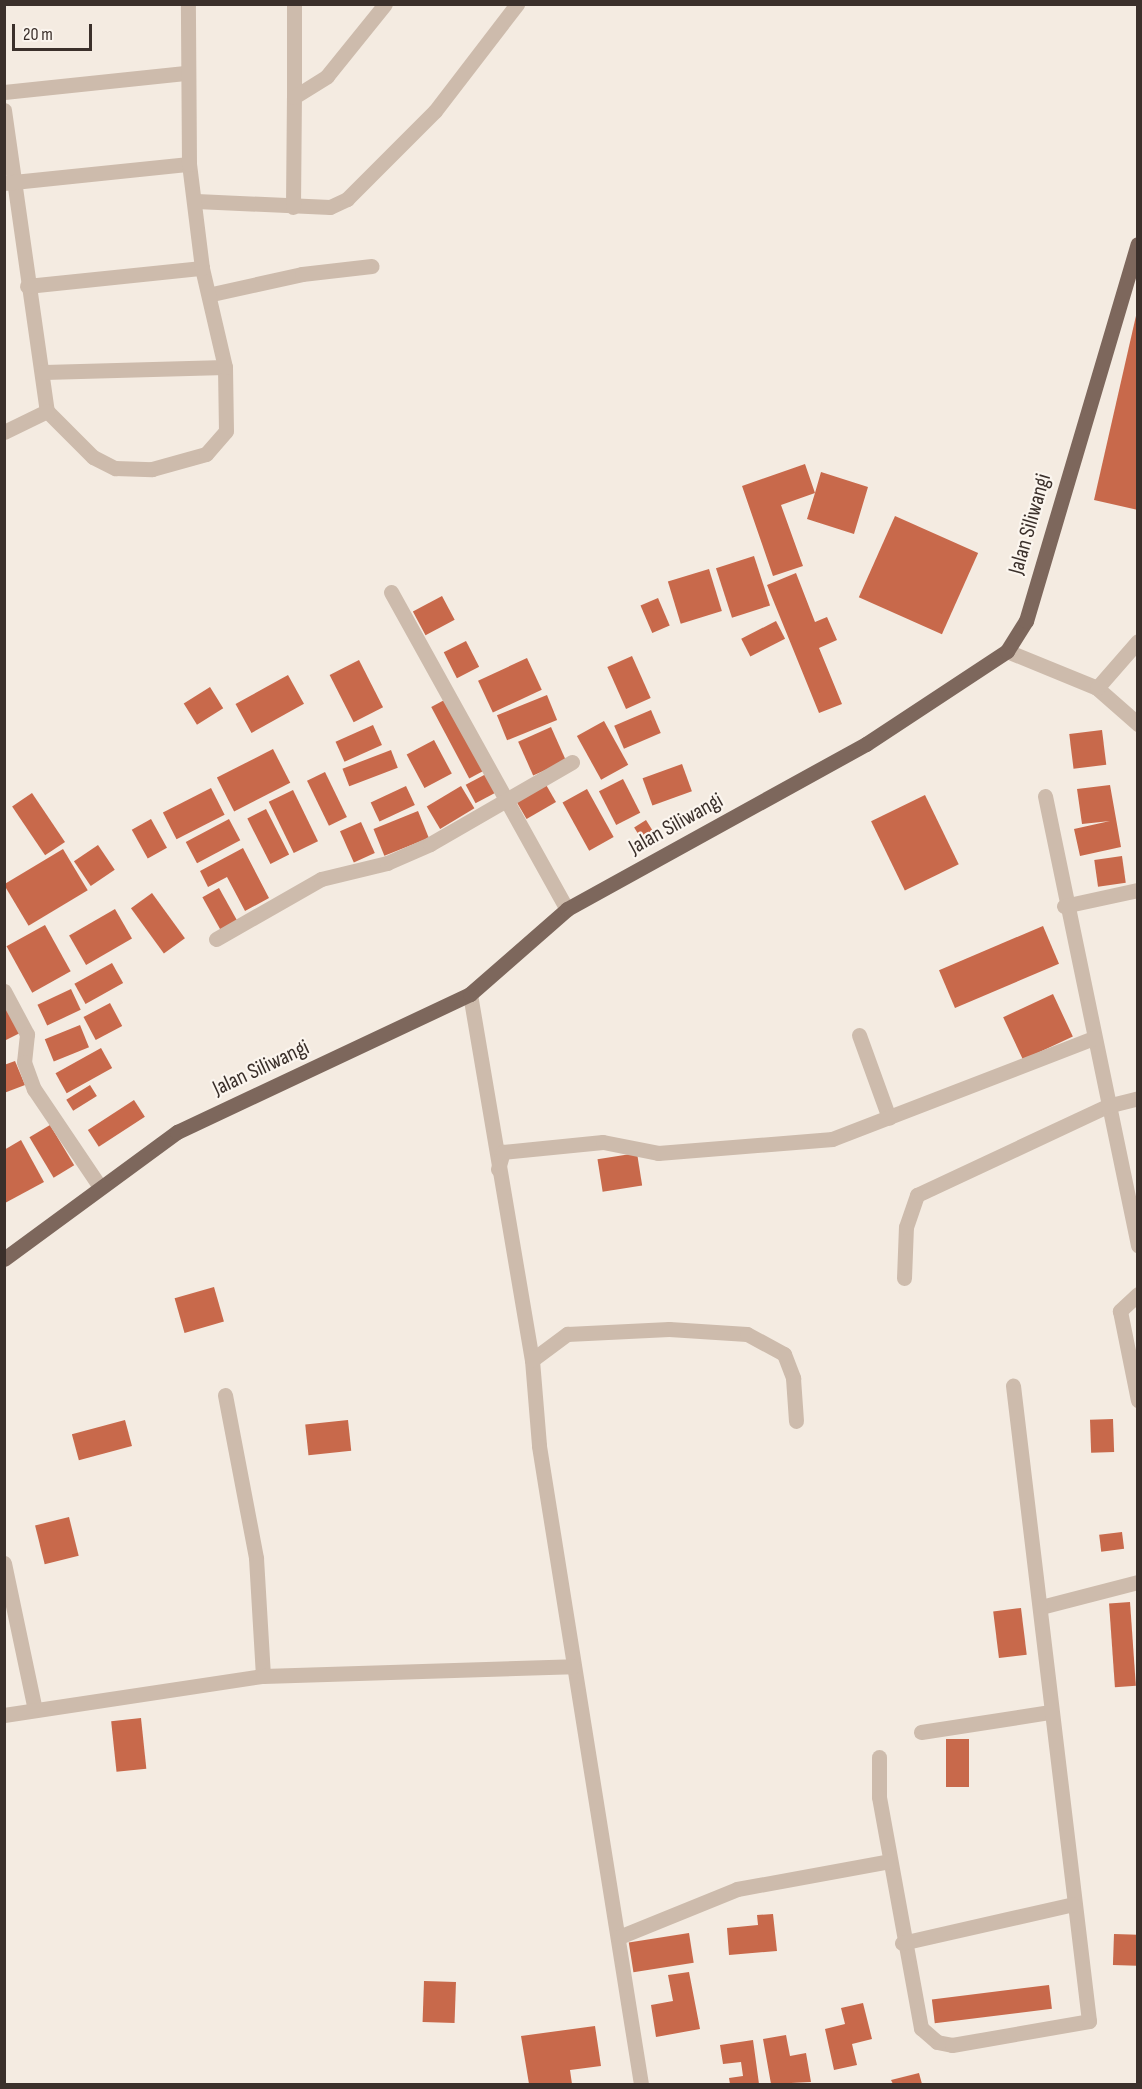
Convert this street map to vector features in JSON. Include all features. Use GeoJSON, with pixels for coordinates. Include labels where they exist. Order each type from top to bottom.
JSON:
{"type":"FeatureCollection","features":[{"type":"Feature","properties":{"kind":"main road","name":"Jalan Siliwangi"},"geometry":{"type":"LineString","coordinates":[[4,1259],[177,1132],[470,994],[567,909],[866,744],[1007,651],[1026,621],[1137,244]]}},
{"type":"Feature","properties":{"kind":"street"},"geometry":{"type":"LineString","coordinates":[[4,110],[10,182],[44,372],[47,411],[93,458],[115,468],[152,469],[206,453],[222,438],[225,367],[212,294],[202,268],[196,201],[189,164],[185,74],[188,4]]}},
{"type":"Feature","properties":{"kind":"street"},"geometry":{"type":"LineString","coordinates":[[293,207],[294,4]]}},
{"type":"Feature","properties":{"kind":"street"},"geometry":{"type":"LineString","coordinates":[[294,97],[327,76],[385,4]]}},
{"type":"Feature","properties":{"kind":"street"},"geometry":{"type":"LineString","coordinates":[[196,201],[330,207],[355,193],[435,111],[517,4]]}},
{"type":"Feature","properties":{"kind":"street"},"geometry":{"type":"LineString","coordinates":[[4,92],[185,74]]}},
{"type":"Feature","properties":{"kind":"street"},"geometry":{"type":"LineString","coordinates":[[10,182],[189,164]]}},
{"type":"Feature","properties":{"kind":"street"},"geometry":{"type":"LineString","coordinates":[[212,294],[302,274],[372,266]]}},
{"type":"Feature","properties":{"kind":"street"},"geometry":{"type":"LineString","coordinates":[[27,286],[202,268]]}},
{"type":"Feature","properties":{"kind":"street"},"geometry":{"type":"LineString","coordinates":[[44,372],[225,367]]}},
{"type":"Feature","properties":{"kind":"street"},"geometry":{"type":"LineString","coordinates":[[4,432],[47,411]]}},
{"type":"Feature","properties":{"kind":"street"},"geometry":{"type":"LineString","coordinates":[[391,592],[450,689],[504,802],[567,909]]}},
{"type":"Feature","properties":{"kind":"street"},"geometry":{"type":"LineString","coordinates":[[1097,688],[1137,641]]}},
{"type":"Feature","properties":{"kind":"street"},"geometry":{"type":"LineString","coordinates":[[1007,651],[1097,688],[1137,724]]}},
{"type":"Feature","properties":{"kind":"street"},"geometry":{"type":"LineString","coordinates":[[216,939],[321,879],[387,863],[504,802],[572,762]]}},
{"type":"Feature","properties":{"kind":"street"},"geometry":{"type":"LineString","coordinates":[[1045,796],[1064,906],[1137,1245]]}},
{"type":"Feature","properties":{"kind":"street"},"geometry":{"type":"LineString","coordinates":[[1064,906],[1137,890]]}},
{"type":"Feature","properties":{"kind":"street"},"geometry":{"type":"LineString","coordinates":[[4,991],[27,1034],[24,1062],[34,1089],[100,1187]]}},
{"type":"Feature","properties":{"kind":"street"},"geometry":{"type":"LineString","coordinates":[[470,994],[497,1172],[532,1360],[573,1666],[619,1937],[641,2085]]}},
{"type":"Feature","properties":{"kind":"street"},"geometry":{"type":"LineString","coordinates":[[859,1035],[889,1118]]}},
{"type":"Feature","properties":{"kind":"street"},"geometry":{"type":"LineString","coordinates":[[497,1172],[503,1152],[603,1142],[658,1153],[832,1139],[1094,1038]]}},
{"type":"Feature","properties":{"kind":"street"},"geometry":{"type":"LineString","coordinates":[[904,1278],[906,1227],[917,1195],[1107,1106],[1137,1098]]}},
{"type":"Feature","properties":{"kind":"street"},"geometry":{"type":"LineString","coordinates":[[1137,1294],[1120,1311],[1137,1400]]}},
{"type":"Feature","properties":{"kind":"street"},"geometry":{"type":"LineString","coordinates":[[532,1360],[567,1334],[669,1329],[747,1334],[784,1354],[793,1378],[796,1421]]}},
{"type":"Feature","properties":{"kind":"street"},"geometry":{"type":"LineString","coordinates":[[879,1757],[889,1861],[902,1943],[921,2028],[937,2042],[952,2045],[1089,2021],[1050,1712],[1041,1607],[1013,1386]]}},
{"type":"Feature","properties":{"kind":"street"},"geometry":{"type":"LineString","coordinates":[[225,1395],[256,1558],[263,1676]]}},
{"type":"Feature","properties":{"kind":"street"},"geometry":{"type":"LineString","coordinates":[[4,1563],[35,1710]]}},
{"type":"Feature","properties":{"kind":"street"},"geometry":{"type":"LineString","coordinates":[[1041,1607],[1137,1582]]}},
{"type":"Feature","properties":{"kind":"street"},"geometry":{"type":"LineString","coordinates":[[4,1715],[263,1676],[573,1666]]}},
{"type":"Feature","properties":{"kind":"street"},"geometry":{"type":"LineString","coordinates":[[921,1731],[1050,1712]]}},
{"type":"Feature","properties":{"kind":"street"},"geometry":{"type":"LineString","coordinates":[[619,1937],[737,1889],[889,1861]]}},
{"type":"Feature","properties":{"kind":"street"},"geometry":{"type":"LineString","coordinates":[[902,1943],[1073,1904]]}},
{"type":"Feature","properties":{"kind":"building"},"geometry":{"type":"Polygon","coordinates":[[[1138,307],[1138,510],[1094,500],[1138,307]]]}},
{"type":"Feature","properties":{"kind":"building"},"geometry":{"type":"Polygon","coordinates":[[[805,464],[815,493],[781,505],[803,566],[773,576],[742,486],[805,464]]]}},
{"type":"Feature","properties":{"kind":"building"},"geometry":{"type":"Polygon","coordinates":[[[821,472],[868,487],[854,534],[807,519],[821,472]]]}},
{"type":"Feature","properties":{"kind":"building"},"geometry":{"type":"Polygon","coordinates":[[[895,516],[978,553],[942,634],[859,597],[895,516]]]}},
{"type":"Feature","properties":{"kind":"building"},"geometry":{"type":"Polygon","coordinates":[[[754,556],[770,605],[732,618],[716,568],[754,556]]]}},
{"type":"Feature","properties":{"kind":"building"},"geometry":{"type":"Polygon","coordinates":[[[709,569],[722,611],[681,624],[668,582],[709,569]]]}},
{"type":"Feature","properties":{"kind":"building"},"geometry":{"type":"Polygon","coordinates":[[[796,573],[815,622],[827,617],[837,640],[819,648],[842,704],[819,713],[767,585],[796,573]]]}},
{"type":"Feature","properties":{"kind":"building"},"geometry":{"type":"Polygon","coordinates":[[[442,596],[455,620],[426,635],[413,611],[442,596]]]}},
{"type":"Feature","properties":{"kind":"building"},"geometry":{"type":"Polygon","coordinates":[[[658,598],[670,626],[652,633],[641,605],[658,598]]]}},
{"type":"Feature","properties":{"kind":"building"},"geometry":{"type":"Polygon","coordinates":[[[776,621],[785,639],[750,657],[741,639],[776,621]]]}},
{"type":"Feature","properties":{"kind":"building"},"geometry":{"type":"Polygon","coordinates":[[[466,641],[479,667],[457,678],[444,652],[466,641]]]}},
{"type":"Feature","properties":{"kind":"building"},"geometry":{"type":"Polygon","coordinates":[[[632,656],[651,698],[626,709],[607,667],[632,656]]]}},
{"type":"Feature","properties":{"kind":"building"},"geometry":{"type":"Polygon","coordinates":[[[527,658],[542,690],[493,713],[478,681],[527,658]]]}},
{"type":"Feature","properties":{"kind":"building"},"geometry":{"type":"Polygon","coordinates":[[[359,660],[383,707],[354,722],[330,675],[359,660]]]}},
{"type":"Feature","properties":{"kind":"building"},"geometry":{"type":"Polygon","coordinates":[[[288,675],[304,704],[252,733],[236,704],[288,675]]]}},
{"type":"Feature","properties":{"kind":"building"},"geometry":{"type":"Polygon","coordinates":[[[210,687],[223,708],[197,725],[184,703],[210,687]]]}},
{"type":"Feature","properties":{"kind":"building"},"geometry":{"type":"Polygon","coordinates":[[[547,695],[557,720],[507,740],[497,715],[547,695]]]}},
{"type":"Feature","properties":{"kind":"building"},"geometry":{"type":"Polygon","coordinates":[[[448,698],[486,770],[469,778],[431,707],[448,698]]]}},
{"type":"Feature","properties":{"kind":"building"},"geometry":{"type":"Polygon","coordinates":[[[651,710],[661,733],[624,749],[614,726],[651,710]]]}},
{"type":"Feature","properties":{"kind":"building"},"geometry":{"type":"Polygon","coordinates":[[[604,721],[628,765],[601,780],[577,736],[604,721]]]}},
{"type":"Feature","properties":{"kind":"building"},"geometry":{"type":"Polygon","coordinates":[[[373,725],[382,745],[344,762],[336,742],[373,725]]]}},
{"type":"Feature","properties":{"kind":"building"},"geometry":{"type":"Polygon","coordinates":[[[551,727],[566,761],[533,775],[518,742],[551,727]]]}},
{"type":"Feature","properties":{"kind":"building"},"geometry":{"type":"Polygon","coordinates":[[[1102,730],[1106,765],[1074,769],[1069,734],[1102,730]]]}},
{"type":"Feature","properties":{"kind":"building"},"geometry":{"type":"Polygon","coordinates":[[[434,740],[452,774],[424,788],[407,755],[434,740]]]}},
{"type":"Feature","properties":{"kind":"building"},"geometry":{"type":"Polygon","coordinates":[[[273,749],[290,783],[234,811],[217,778],[273,749]]]}},
{"type":"Feature","properties":{"kind":"building"},"geometry":{"type":"Polygon","coordinates":[[[391,750],[398,768],[349,786],[342,769],[391,750]]]}},
{"type":"Feature","properties":{"kind":"building"},"geometry":{"type":"Polygon","coordinates":[[[682,764],[692,791],[652,806],[643,778],[682,764]]]}},
{"type":"Feature","properties":{"kind":"building"},"geometry":{"type":"Polygon","coordinates":[[[325,772],[347,817],[329,826],[307,781],[325,772]]]}},
{"type":"Feature","properties":{"kind":"building"},"geometry":{"type":"Polygon","coordinates":[[[486,774],[496,793],[476,803],[466,785],[486,774]]]}},
{"type":"Feature","properties":{"kind":"building"},"geometry":{"type":"Polygon","coordinates":[[[623,779],[640,813],[616,825],[599,791],[623,779]]]}},
{"type":"Feature","properties":{"kind":"building"},"geometry":{"type":"Polygon","coordinates":[[[545,783],[556,802],[527,819],[516,800],[545,783]]]}},
{"type":"Feature","properties":{"kind":"building"},"geometry":{"type":"Polygon","coordinates":[[[1110,785],[1121,847],[1080,856],[1074,829],[1110,821],[1082,824],[1077,789],[1110,785]]]}},
{"type":"Feature","properties":{"kind":"building"},"geometry":{"type":"Polygon","coordinates":[[[406,786],[415,805],[380,822],[371,802],[406,786]]]}},
{"type":"Feature","properties":{"kind":"building"},"geometry":{"type":"Polygon","coordinates":[[[461,786],[474,808],[440,829],[427,807],[461,786]]]}},
{"type":"Feature","properties":{"kind":"building"},"geometry":{"type":"Polygon","coordinates":[[[211,788],[225,815],[177,839],[163,813],[211,788]]]}},
{"type":"Feature","properties":{"kind":"building"},"geometry":{"type":"Polygon","coordinates":[[[587,789],[614,837],[589,851],[563,803],[587,789]]]}},
{"type":"Feature","properties":{"kind":"building"},"geometry":{"type":"Polygon","coordinates":[[[293,790],[318,841],[294,853],[269,802],[293,790]]]}},
{"type":"Feature","properties":{"kind":"building"},"geometry":{"type":"Polygon","coordinates":[[[32,793],[65,842],[45,855],[12,806],[32,793]]]}},
{"type":"Feature","properties":{"kind":"building"},"geometry":{"type":"Polygon","coordinates":[[[925,795],[959,864],[905,891],[871,821],[925,795]]]}},
{"type":"Feature","properties":{"kind":"building"},"geometry":{"type":"Polygon","coordinates":[[[266,809],[289,854],[270,864],[247,819],[266,809]]]}},
{"type":"Feature","properties":{"kind":"building"},"geometry":{"type":"Polygon","coordinates":[[[418,811],[429,838],[384,856],[373,829],[418,811]]]}},
{"type":"Feature","properties":{"kind":"building"},"geometry":{"type":"Polygon","coordinates":[[[151,819],[167,848],[148,859],[132,830],[151,819]]]}},
{"type":"Feature","properties":{"kind":"building"},"geometry":{"type":"Polygon","coordinates":[[[229,819],[240,840],[197,863],[186,842],[229,819]]]}},
{"type":"Feature","properties":{"kind":"building"},"geometry":{"type":"Polygon","coordinates":[[[646,820],[659,841],[647,849],[634,827],[646,820]]]}},
{"type":"Feature","properties":{"kind":"building"},"geometry":{"type":"Polygon","coordinates":[[[361,822],[375,853],[354,862],[340,831],[361,822]]]}},
{"type":"Feature","properties":{"kind":"building"},"geometry":{"type":"Polygon","coordinates":[[[98,845],[115,870],[91,886],[74,861],[98,845]]]}},
{"type":"Feature","properties":{"kind":"building"},"geometry":{"type":"Polygon","coordinates":[[[243,848],[269,898],[245,911],[227,877],[208,887],[200,871],[243,848]]]}},
{"type":"Feature","properties":{"kind":"building"},"geometry":{"type":"Polygon","coordinates":[[[63,849],[88,890],[29,926],[4,884],[63,849]]]}},
{"type":"Feature","properties":{"kind":"building"},"geometry":{"type":"Polygon","coordinates":[[[1122,856],[1126,883],[1098,887],[1094,860],[1122,856]]]}},
{"type":"Feature","properties":{"kind":"building"},"geometry":{"type":"Polygon","coordinates":[[[219,888],[237,920],[220,930],[202,897],[219,888]]]}},
{"type":"Feature","properties":{"kind":"building"},"geometry":{"type":"Polygon","coordinates":[[[152,893],[185,938],[164,954],[131,908],[152,893]]]}},
{"type":"Feature","properties":{"kind":"building"},"geometry":{"type":"Polygon","coordinates":[[[115,909],[132,938],[86,965],[69,936],[115,909]]]}},
{"type":"Feature","properties":{"kind":"building"},"geometry":{"type":"Polygon","coordinates":[[[45,925],[71,971],[32,993],[7,946],[45,925]]]}},
{"type":"Feature","properties":{"kind":"building"},"geometry":{"type":"Polygon","coordinates":[[[1043,926],[1059,964],[955,1008],[939,970],[1043,926]]]}},
{"type":"Feature","properties":{"kind":"building"},"geometry":{"type":"Polygon","coordinates":[[[112,963],[123,983],[86,1004],[74,984],[112,963]]]}},
{"type":"Feature","properties":{"kind":"building"},"geometry":{"type":"Polygon","coordinates":[[[71,989],[81,1010],[47,1025],[37,1005],[71,989]]]}},
{"type":"Feature","properties":{"kind":"building"},"geometry":{"type":"Polygon","coordinates":[[[1053,994],[1073,1037],[1023,1060],[1003,1017],[1053,994]]]}},
{"type":"Feature","properties":{"kind":"building"},"geometry":{"type":"Polygon","coordinates":[[[110,1003],[122,1026],[96,1040],[84,1017],[110,1003]]]}},
{"type":"Feature","properties":{"kind":"building"},"geometry":{"type":"Polygon","coordinates":[[[10,1007],[22,1032],[4,1041],[4,1009],[10,1007]]]}},
{"type":"Feature","properties":{"kind":"building"},"geometry":{"type":"Polygon","coordinates":[[[80,1025],[89,1047],[54,1061],[45,1039],[80,1025]]]}},
{"type":"Feature","properties":{"kind":"building"},"geometry":{"type":"Polygon","coordinates":[[[101,1048],[112,1068],[67,1093],[56,1073],[101,1048]]]}},
{"type":"Feature","properties":{"kind":"building"},"geometry":{"type":"Polygon","coordinates":[[[15,1061],[25,1085],[4,1093],[4,1065],[15,1061]]]}},
{"type":"Feature","properties":{"kind":"building"},"geometry":{"type":"Polygon","coordinates":[[[90,1085],[97,1096],[73,1111],[66,1100],[90,1085]]]}},
{"type":"Feature","properties":{"kind":"building"},"geometry":{"type":"Polygon","coordinates":[[[134,1100],[145,1117],[99,1147],[88,1130],[134,1100]]]}},
{"type":"Feature","properties":{"kind":"building"},"geometry":{"type":"Polygon","coordinates":[[[50,1125],[74,1165],[54,1178],[29,1137],[50,1125]]]}},
{"type":"Feature","properties":{"kind":"building"},"geometry":{"type":"Polygon","coordinates":[[[21,1140],[44,1182],[5,1203],[4,1150],[21,1140]]]}},
{"type":"Feature","properties":{"kind":"building"},"geometry":{"type":"Polygon","coordinates":[[[637,1153],[642,1186],[603,1192],[597,1159],[637,1153]]]}},
{"type":"Feature","properties":{"kind":"building"},"geometry":{"type":"Polygon","coordinates":[[[214,1287],[224,1322],[185,1333],[175,1298],[214,1287]]]}},
{"type":"Feature","properties":{"kind":"building"},"geometry":{"type":"Polygon","coordinates":[[[1113,1419],[1114,1452],[1091,1453],[1090,1420],[1113,1419]]]}},
{"type":"Feature","properties":{"kind":"building"},"geometry":{"type":"Polygon","coordinates":[[[125,1420],[132,1446],[79,1460],[72,1434],[125,1420]]]}},
{"type":"Feature","properties":{"kind":"building"},"geometry":{"type":"Polygon","coordinates":[[[348,1420],[351,1451],[308,1455],[305,1424],[348,1420]]]}},
{"type":"Feature","properties":{"kind":"building"},"geometry":{"type":"Polygon","coordinates":[[[69,1517],[79,1556],[45,1564],[35,1525],[69,1517]]]}},
{"type":"Feature","properties":{"kind":"building"},"geometry":{"type":"Polygon","coordinates":[[[1122,1532],[1124,1549],[1101,1552],[1099,1535],[1122,1532]]]}},
{"type":"Feature","properties":{"kind":"building"},"geometry":{"type":"Polygon","coordinates":[[[1130,1602],[1136,1686],[1115,1687],[1109,1603],[1130,1602]]]}},
{"type":"Feature","properties":{"kind":"building"},"geometry":{"type":"Polygon","coordinates":[[[1021,1608],[1027,1655],[999,1658],[993,1611],[1021,1608]]]}},
{"type":"Feature","properties":{"kind":"building"},"geometry":{"type":"Polygon","coordinates":[[[141,1718],[146,1769],[116,1772],[111,1721],[141,1718]]]}},
{"type":"Feature","properties":{"kind":"building"},"geometry":{"type":"Polygon","coordinates":[[[946,1739],[969,1739],[969,1787],[946,1787],[946,1739]]]}},
{"type":"Feature","properties":{"kind":"building"},"geometry":{"type":"Polygon","coordinates":[[[773,1914],[777,1951],[729,1955],[727,1928],[758,1925],[757,1915],[773,1914]]]}},
{"type":"Feature","properties":{"kind":"building"},"geometry":{"type":"Polygon","coordinates":[[[689,1933],[694,1963],[633,1972],[629,1943],[689,1933]]]}},
{"type":"Feature","properties":{"kind":"building"},"geometry":{"type":"Polygon","coordinates":[[[1114,1934],[1138,1935],[1137,1966],[1113,1965],[1114,1934]]]}},
{"type":"Feature","properties":{"kind":"building"},"geometry":{"type":"Polygon","coordinates":[[[689,1972],[700,2029],[656,2037],[651,2005],[673,2001],[668,1975],[689,1972]]]}},
{"type":"Feature","properties":{"kind":"building"},"geometry":{"type":"Polygon","coordinates":[[[424,1981],[456,1982],[455,2023],[423,2022],[424,1981]]]}},
{"type":"Feature","properties":{"kind":"building"},"geometry":{"type":"Polygon","coordinates":[[[1049,1985],[1052,2009],[935,2023],[932,1999],[1049,1985]]]}},
{"type":"Feature","properties":{"kind":"building"},"geometry":{"type":"Polygon","coordinates":[[[863,2003],[872,2039],[852,2044],[857,2065],[834,2070],[825,2029],[845,2024],[841,2008],[863,2003]]]}},
{"type":"Feature","properties":{"kind":"building"},"geometry":{"type":"Polygon","coordinates":[[[595,2026],[601,2066],[570,2070],[572,2084],[529,2084],[521,2036],[595,2026]]]}},
{"type":"Feature","properties":{"kind":"building"},"geometry":{"type":"Polygon","coordinates":[[[786,2035],[790,2056],[806,2053],[811,2082],[771,2084],[763,2039],[786,2035]]]}},
{"type":"Feature","properties":{"kind":"building"},"geometry":{"type":"Polygon","coordinates":[[[753,2040],[759,2084],[730,2084],[729,2078],[743,2076],[741,2062],[723,2064],[720,2045],[753,2040]]]}},
{"type":"Feature","properties":{"kind":"building"},"geometry":{"type":"Polygon","coordinates":[[[919,2073],[922,2084],[893,2084],[891,2080],[919,2073]]]}}]}
